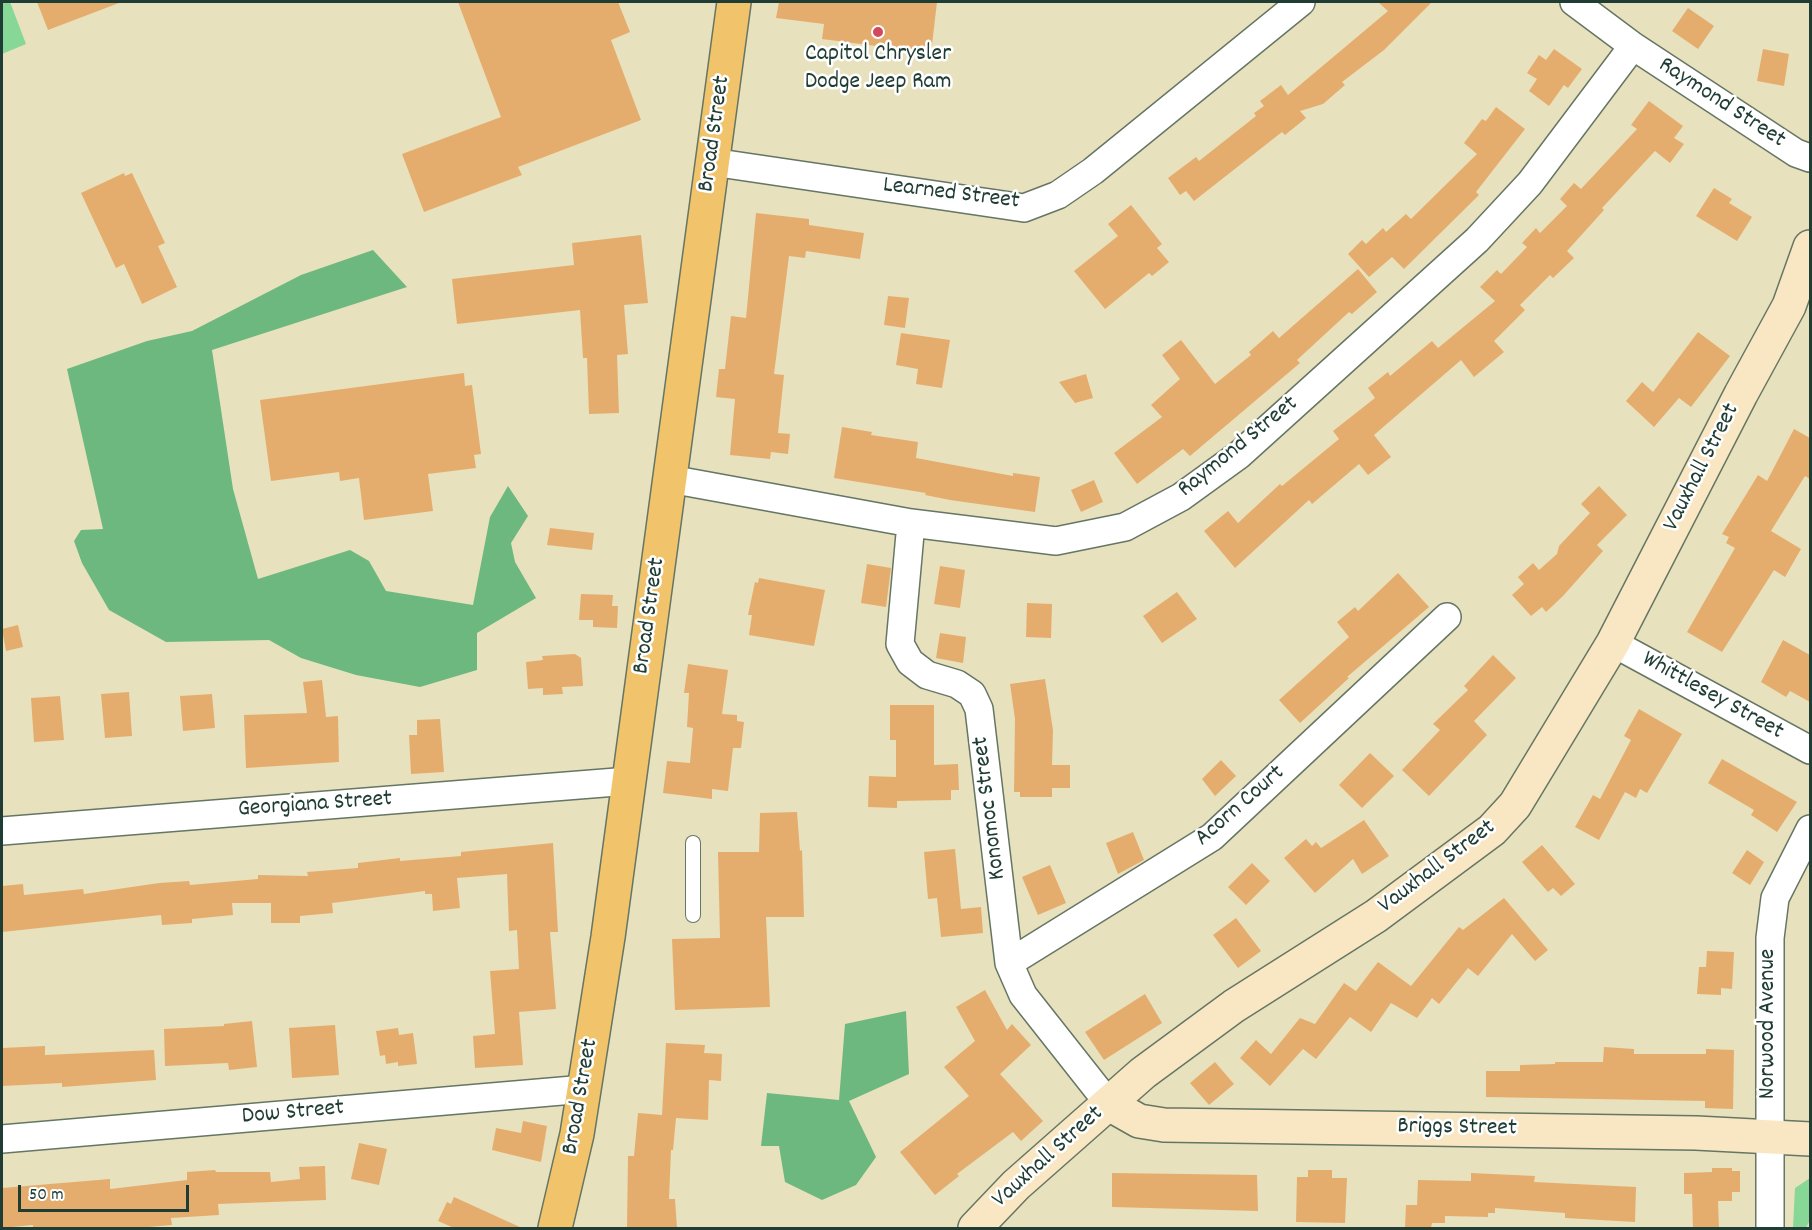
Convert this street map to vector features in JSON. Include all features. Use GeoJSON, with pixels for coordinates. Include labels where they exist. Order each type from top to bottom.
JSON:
{"type":"FeatureCollection","features":[{"type":"Feature","properties":{"kind":"main road","name":"Broad Street"},"geometry":{"type":"LineString","coordinates":[[555,1228],[585,1089],[735,2]]}},
{"type":"Feature","properties":{"kind":"street","name":"Learned Street"},"geometry":{"type":"LineString","coordinates":[[712,162],[1024,208],[1058,195],[1093,171],[1302,2]]}},
{"type":"Feature","properties":{"kind":"street","name":"Raymond Street"},"geometry":{"type":"LineString","coordinates":[[1574,2],[1633,46],[1796,153],[1810,158]]}},
{"type":"Feature","properties":{"kind":"street","name":"Raymond Street"},"geometry":{"type":"LineString","coordinates":[[670,479],[911,523],[1056,541],[1125,527],[1182,497],[1239,455],[1477,240],[1530,183],[1633,46]]}},
{"type":"Feature","properties":{"kind":"street","name":"Vauxhall Street"},"geometry":{"type":"LineString","coordinates":[[975,1228],[1016,1185],[1143,1073],[1234,1006],[1376,916],[1492,830],[1515,805],[1613,643],[1741,394],[1789,306],[1810,247]]}},
{"type":"Feature","properties":{"kind":"street","name":"Konomoc Street"},"geometry":{"type":"LineString","coordinates":[[911,523],[900,644],[910,662],[927,675],[957,684],[972,694],[979,709],[1009,963],[1023,995],[1109,1104]]}},
{"type":"Feature","properties":{"kind":"street","name":"Acorn Court"},"geometry":{"type":"LineString","coordinates":[[1009,963],[1212,837],[1447,617]]}},
{"type":"Feature","properties":{"kind":"street","name":"Whittlesey Street"},"geometry":{"type":"LineString","coordinates":[[1613,643],[1810,750]]}},
{"type":"Feature","properties":{"kind":"street","name":"Georgiana Street"},"geometry":{"type":"LineString","coordinates":[[2,831],[629,782]]}},
{"type":"Feature","properties":{"kind":"street","name":"Norwood Avenue"},"geometry":{"type":"LineString","coordinates":[[1770,1228],[1770,938],[1775,898],[1810,830]]}},
{"type":"Feature","properties":{"kind":"street","name":"Dow Street"},"geometry":{"type":"LineString","coordinates":[[2,1139],[585,1089]]}},
{"type":"Feature","properties":{"kind":"street","name":"Briggs Street"},"geometry":{"type":"LineString","coordinates":[[1109,1104],[1139,1121],[1164,1125],[1770,1136],[1810,1139]]}},
{"type":"Feature","properties":{"kind":"lane"},"geometry":{"type":"LineString","coordinates":[[693,843],[693,915]]}},
{"type":"Feature","properties":{"kind":"green space"},"geometry":{"type":"Polygon","coordinates":[[[2,2],[10,2],[26,44],[2,54],[2,2]]]}},
{"type":"Feature","properties":{"kind":"green space"},"geometry":{"type":"Polygon","coordinates":[[[373,250],[407,287],[212,350],[233,489],[258,579],[350,550],[369,561],[386,591],[473,605],[490,517],[508,486],[528,516],[511,543],[515,562],[536,598],[477,633],[477,670],[420,687],[356,675],[301,658],[269,640],[166,642],[109,610],[82,563],[74,541],[81,530],[103,529],[67,369],[147,341],[192,331],[301,275],[373,250]]]}},
{"type":"Feature","properties":{"kind":"green space"},"geometry":{"type":"Polygon","coordinates":[[[906,1011],[909,1074],[849,1101],[876,1157],[856,1185],[822,1200],[785,1182],[779,1146],[761,1146],[767,1093],[839,1100],[845,1024],[906,1011]]]}},
{"type":"Feature","properties":{"kind":"green space"},"geometry":{"type":"Polygon","coordinates":[[[1810,1178],[1810,1220],[1806,1228],[1793,1228],[1795,1188],[1810,1178]]]}},
{"type":"Feature","properties":{"kind":"building"},"geometry":{"type":"Polygon","coordinates":[[[37,2],[118,2],[119,3],[48,30],[37,2]]]}},
{"type":"Feature","properties":{"kind":"building"},"geometry":{"type":"Polygon","coordinates":[[[458,2],[618,2],[630,32],[611,40],[641,120],[518,167],[522,175],[424,212],[402,154],[501,117],[458,2]]]}},
{"type":"Feature","properties":{"kind":"building","name":"Capitol Chrysler Dodge Jeep Ram"},"geometry":{"type":"Polygon","coordinates":[[[779,2],[937,2],[931,53],[822,39],[824,24],[776,18],[779,2]]]}},
{"type":"Feature","properties":{"kind":"building"},"geometry":{"type":"Polygon","coordinates":[[[1378,2],[1432,2],[1384,50],[1342,82],[1345,85],[1323,104],[1300,111],[1306,118],[1285,135],[1282,132],[1194,201],[1186,191],[1180,195],[1168,178],[1196,157],[1199,161],[1256,116],[1254,113],[1264,106],[1260,101],[1281,85],[1288,95],[1388,11],[1378,2]]]}},
{"type":"Feature","properties":{"kind":"building"},"geometry":{"type":"Polygon","coordinates":[[[1688,8],[1714,26],[1698,49],[1672,31],[1688,8]]]}},
{"type":"Feature","properties":{"kind":"building"},"geometry":{"type":"Polygon","coordinates":[[[1554,49],[1582,69],[1568,88],[1564,85],[1549,106],[1529,91],[1537,79],[1527,73],[1539,55],[1546,60],[1554,49]]]}},
{"type":"Feature","properties":{"kind":"building"},"geometry":{"type":"Polygon","coordinates":[[[1763,49],[1789,54],[1784,86],[1757,81],[1763,49]]]}},
{"type":"Feature","properties":{"kind":"building"},"geometry":{"type":"Polygon","coordinates":[[[1649,101],[1683,126],[1674,138],[1684,144],[1670,163],[1655,151],[1602,208],[1604,210],[1567,251],[1574,258],[1553,278],[1550,275],[1520,305],[1525,310],[1494,341],[1504,352],[1474,377],[1461,360],[1374,435],[1391,457],[1368,475],[1359,464],[1312,504],[1309,500],[1235,568],[1204,531],[1228,511],[1238,523],[1280,484],[1282,486],[1339,439],[1333,431],[1375,398],[1368,388],[1388,372],[1390,376],[1432,341],[1438,348],[1495,301],[1480,287],[1497,270],[1501,274],[1527,247],[1522,243],[1536,228],[1540,233],[1567,206],[1560,199],[1574,183],[1581,189],[1637,129],[1631,125],[1649,101]]]}},
{"type":"Feature","properties":{"kind":"building"},"geometry":{"type":"Polygon","coordinates":[[[1496,107],[1525,129],[1476,192],[1479,195],[1404,269],[1392,257],[1369,277],[1348,254],[1362,240],[1366,244],[1383,228],[1386,232],[1406,214],[1411,219],[1477,154],[1464,143],[1482,119],[1486,121],[1496,107]]]}},
{"type":"Feature","properties":{"kind":"building"},"geometry":{"type":"Polygon","coordinates":[[[124,173],[125,176],[132,173],[165,243],[158,246],[177,287],[142,304],[124,264],[116,268],[81,193],[124,173]]]}},
{"type":"Feature","properties":{"kind":"building"},"geometry":{"type":"Polygon","coordinates":[[[1714,188],[1732,199],[1729,203],[1752,217],[1737,241],[1696,216],[1714,188]]]}},
{"type":"Feature","properties":{"kind":"building"},"geometry":{"type":"Polygon","coordinates":[[[1131,205],[1162,244],[1157,248],[1169,262],[1152,276],[1149,273],[1105,309],[1074,271],[1118,236],[1108,224],[1131,205]]]}},
{"type":"Feature","properties":{"kind":"building"},"geometry":{"type":"Polygon","coordinates":[[[756,213],[809,219],[809,225],[864,233],[860,259],[806,251],[805,258],[789,256],[774,374],[784,375],[778,433],[790,434],[788,454],[771,452],[770,459],[730,455],[735,399],[716,397],[719,369],[725,369],[731,316],[746,318],[756,213]]]}},
{"type":"Feature","properties":{"kind":"building"},"geometry":{"type":"Polygon","coordinates":[[[641,235],[648,303],[624,305],[628,354],[617,355],[619,413],[589,414],[587,358],[583,358],[580,310],[457,324],[452,279],[574,265],[572,243],[641,235]]]}},
{"type":"Feature","properties":{"kind":"building"},"geometry":{"type":"Polygon","coordinates":[[[1358,269],[1377,292],[1352,314],[1349,312],[1297,360],[1300,363],[1190,456],[1183,449],[1137,484],[1114,453],[1162,417],[1151,405],[1180,379],[1162,355],[1181,340],[1215,384],[1251,355],[1249,352],[1273,331],[1279,338],[1358,269]]]}},
{"type":"Feature","properties":{"kind":"building"},"geometry":{"type":"Polygon","coordinates":[[[888,296],[909,298],[905,328],[884,325],[888,296]]]}},
{"type":"Feature","properties":{"kind":"building"},"geometry":{"type":"Polygon","coordinates":[[[1698,332],[1730,356],[1691,407],[1679,398],[1654,427],[1626,401],[1642,382],[1653,392],[1698,332]]]}},
{"type":"Feature","properties":{"kind":"building"},"geometry":{"type":"Polygon","coordinates":[[[901,333],[950,340],[942,388],[916,384],[918,369],[896,365],[901,333]]]}},
{"type":"Feature","properties":{"kind":"building"},"geometry":{"type":"Polygon","coordinates":[[[464,373],[465,386],[472,385],[481,454],[474,455],[476,468],[428,474],[433,511],[364,520],[359,478],[340,481],[339,472],[271,481],[260,400],[464,373]]]}},
{"type":"Feature","properties":{"kind":"building"},"geometry":{"type":"Polygon","coordinates":[[[1086,374],[1093,398],[1075,403],[1059,382],[1086,374]]]}},
{"type":"Feature","properties":{"kind":"building"},"geometry":{"type":"Polygon","coordinates":[[[842,427],[872,432],[871,435],[918,442],[916,458],[1013,476],[1013,473],[1040,477],[1035,512],[950,500],[925,495],[926,493],[834,478],[842,427]]]}},
{"type":"Feature","properties":{"kind":"building"},"geometry":{"type":"Polygon","coordinates":[[[1794,429],[1810,438],[1810,479],[1805,476],[1771,531],[1801,549],[1785,577],[1774,570],[1722,652],[1687,632],[1735,548],[1726,543],[1729,537],[1722,534],[1758,475],[1767,481],[1794,429]]]}},
{"type":"Feature","properties":{"kind":"building"},"geometry":{"type":"Polygon","coordinates":[[[1094,480],[1103,502],[1081,512],[1071,490],[1094,480]]]}},
{"type":"Feature","properties":{"kind":"building"},"geometry":{"type":"Polygon","coordinates":[[[1599,486],[1627,515],[1597,545],[1603,551],[1563,596],[1546,612],[1542,607],[1531,616],[1512,595],[1524,584],[1518,577],[1533,563],[1539,570],[1557,554],[1559,546],[1590,513],[1581,504],[1599,486]]]}},
{"type":"Feature","properties":{"kind":"building"},"geometry":{"type":"Polygon","coordinates":[[[550,528],[594,533],[592,550],[547,545],[550,528]]]}},
{"type":"Feature","properties":{"kind":"building"},"geometry":{"type":"Polygon","coordinates":[[[867,564],[891,568],[886,607],[861,603],[867,564]]]}},
{"type":"Feature","properties":{"kind":"building"},"geometry":{"type":"Polygon","coordinates":[[[940,566],[965,570],[960,608],[934,604],[940,566]]]}},
{"type":"Feature","properties":{"kind":"building"},"geometry":{"type":"Polygon","coordinates":[[[1398,573],[1429,607],[1347,677],[1349,678],[1300,723],[1279,700],[1349,637],[1337,622],[1355,607],[1358,611],[1398,573]]]}},
{"type":"Feature","properties":{"kind":"building"},"geometry":{"type":"Polygon","coordinates":[[[759,578],[825,590],[814,646],[749,635],[752,615],[748,615],[755,582],[758,583],[759,578]]]}},
{"type":"Feature","properties":{"kind":"building"},"geometry":{"type":"Polygon","coordinates":[[[1177,592],[1197,619],[1162,643],[1143,616],[1177,592]]]}},
{"type":"Feature","properties":{"kind":"building"},"geometry":{"type":"Polygon","coordinates":[[[581,594],[613,595],[612,606],[618,606],[617,628],[593,627],[593,620],[579,620],[581,594]]]}},
{"type":"Feature","properties":{"kind":"building"},"geometry":{"type":"Polygon","coordinates":[[[1027,603],[1052,604],[1051,638],[1026,637],[1027,603]]]}},
{"type":"Feature","properties":{"kind":"building"},"geometry":{"type":"Polygon","coordinates":[[[18,625],[23,647],[6,651],[2,629],[18,625]]]}},
{"type":"Feature","properties":{"kind":"building"},"geometry":{"type":"Polygon","coordinates":[[[940,633],[966,637],[963,663],[936,658],[940,633]]]}},
{"type":"Feature","properties":{"kind":"building"},"geometry":{"type":"Polygon","coordinates":[[[1783,640],[1810,655],[1810,702],[1790,691],[1786,697],[1761,682],[1783,640]]]}},
{"type":"Feature","properties":{"kind":"building"},"geometry":{"type":"Polygon","coordinates":[[[575,654],[581,658],[583,686],[562,687],[563,694],[543,695],[543,688],[528,689],[526,662],[543,660],[542,656],[575,654]]]}},
{"type":"Feature","properties":{"kind":"building"},"geometry":{"type":"Polygon","coordinates":[[[1493,655],[1516,678],[1474,721],[1487,735],[1429,796],[1402,770],[1440,730],[1433,724],[1468,690],[1464,686],[1493,655]]]}},
{"type":"Feature","properties":{"kind":"building"},"geometry":{"type":"Polygon","coordinates":[[[688,664],[728,670],[722,714],[737,715],[737,721],[744,722],[741,748],[733,748],[728,791],[712,789],[712,799],[663,793],[667,761],[690,763],[693,728],[687,727],[689,693],[684,693],[688,664]]]}},
{"type":"Feature","properties":{"kind":"building"},"geometry":{"type":"Polygon","coordinates":[[[1045,679],[1053,730],[1052,765],[1070,765],[1070,788],[1052,788],[1052,797],[1020,797],[1020,792],[1014,792],[1015,719],[1010,684],[1045,679]]]}},
{"type":"Feature","properties":{"kind":"building"},"geometry":{"type":"Polygon","coordinates":[[[322,680],[326,717],[338,716],[339,762],[246,768],[244,715],[307,713],[303,682],[322,680]]]}},
{"type":"Feature","properties":{"kind":"building"},"geometry":{"type":"Polygon","coordinates":[[[129,692],[132,736],[105,738],[101,694],[129,692]]]}},
{"type":"Feature","properties":{"kind":"building"},"geometry":{"type":"Polygon","coordinates":[[[212,694],[215,728],[183,731],[180,696],[212,694]]]}},
{"type":"Feature","properties":{"kind":"building"},"geometry":{"type":"Polygon","coordinates":[[[60,696],[64,740],[34,742],[31,698],[60,696]]]}},
{"type":"Feature","properties":{"kind":"building"},"geometry":{"type":"Polygon","coordinates":[[[890,705],[934,705],[934,765],[958,764],[959,790],[951,790],[951,800],[897,801],[897,808],[868,807],[869,776],[896,777],[896,740],[890,740],[890,705]]]}},
{"type":"Feature","properties":{"kind":"building"},"geometry":{"type":"Polygon","coordinates":[[[1639,709],[1682,734],[1647,793],[1640,789],[1636,798],[1625,792],[1599,840],[1575,827],[1593,795],[1600,799],[1631,740],[1624,736],[1639,709]]]}},
{"type":"Feature","properties":{"kind":"building"},"geometry":{"type":"Polygon","coordinates":[[[440,719],[444,772],[411,774],[409,735],[417,735],[417,720],[440,719]]]}},
{"type":"Feature","properties":{"kind":"building"},"geometry":{"type":"Polygon","coordinates":[[[1370,753],[1394,776],[1362,808],[1339,785],[1370,753]]]}},
{"type":"Feature","properties":{"kind":"building"},"geometry":{"type":"Polygon","coordinates":[[[1722,759],[1797,802],[1777,832],[1751,815],[1754,810],[1708,783],[1722,759]]]}},
{"type":"Feature","properties":{"kind":"building"},"geometry":{"type":"Polygon","coordinates":[[[1221,760],[1236,776],[1215,796],[1202,779],[1221,760]]]}},
{"type":"Feature","properties":{"kind":"building"},"geometry":{"type":"Polygon","coordinates":[[[797,812],[800,851],[802,850],[804,917],[766,917],[770,1007],[675,1010],[672,939],[720,938],[718,852],[759,852],[760,813],[797,812]]]}},
{"type":"Feature","properties":{"kind":"building"},"geometry":{"type":"Polygon","coordinates":[[[1364,820],[1389,856],[1362,874],[1353,859],[1315,893],[1284,858],[1306,839],[1312,846],[1316,842],[1321,848],[1364,820]]]}},
{"type":"Feature","properties":{"kind":"building"},"geometry":{"type":"Polygon","coordinates":[[[1133,832],[1144,860],[1118,874],[1106,843],[1133,832]]]}},
{"type":"Feature","properties":{"kind":"building"},"geometry":{"type":"Polygon","coordinates":[[[553,843],[558,932],[550,932],[556,1009],[519,1012],[523,1065],[475,1068],[473,1036],[495,1034],[490,971],[519,969],[517,930],[509,931],[507,874],[457,878],[460,908],[433,911],[432,894],[425,894],[425,891],[332,903],[333,913],[300,916],[300,923],[271,923],[271,903],[232,903],[233,915],[192,919],[192,923],[162,925],[161,915],[2,932],[2,886],[23,884],[24,895],[83,889],[84,894],[159,883],[189,881],[190,885],[258,879],[258,875],[308,876],[307,872],[358,868],[358,863],[400,858],[400,861],[461,856],[461,852],[553,843]]]}},
{"type":"Feature","properties":{"kind":"building"},"geometry":{"type":"Polygon","coordinates":[[[1542,845],[1575,884],[1561,896],[1553,888],[1548,892],[1522,862],[1542,845]]]}},
{"type":"Feature","properties":{"kind":"building"},"geometry":{"type":"Polygon","coordinates":[[[955,849],[961,909],[981,907],[983,933],[941,937],[937,898],[928,899],[924,852],[955,849]]]}},
{"type":"Feature","properties":{"kind":"building"},"geometry":{"type":"Polygon","coordinates":[[[1747,850],[1764,862],[1750,885],[1732,873],[1747,850]]]}},
{"type":"Feature","properties":{"kind":"building"},"geometry":{"type":"Polygon","coordinates":[[[1252,863],[1270,881],[1246,905],[1228,887],[1252,863]]]}},
{"type":"Feature","properties":{"kind":"building"},"geometry":{"type":"Polygon","coordinates":[[[1050,865],[1066,903],[1038,915],[1022,877],[1050,865]]]}},
{"type":"Feature","properties":{"kind":"building"},"geometry":{"type":"Polygon","coordinates":[[[1504,898],[1548,950],[1535,961],[1512,934],[1478,976],[1468,968],[1439,1004],[1432,998],[1417,1018],[1391,1003],[1371,1032],[1350,1017],[1316,1059],[1303,1049],[1270,1086],[1240,1058],[1256,1040],[1271,1054],[1300,1018],[1315,1024],[1344,983],[1356,991],[1378,962],[1411,986],[1459,927],[1463,930],[1504,898]]]}},
{"type":"Feature","properties":{"kind":"building"},"geometry":{"type":"Polygon","coordinates":[[[1236,918],[1261,951],[1238,968],[1213,935],[1236,918]]]}},
{"type":"Feature","properties":{"kind":"building"},"geometry":{"type":"Polygon","coordinates":[[[1707,951],[1734,952],[1732,989],[1721,988],[1721,995],[1697,994],[1699,967],[1706,967],[1707,951]]]}},
{"type":"Feature","properties":{"kind":"building"},"geometry":{"type":"Polygon","coordinates":[[[985,990],[1007,1030],[1012,1024],[1031,1045],[1000,1074],[1043,1121],[1021,1141],[1013,1132],[957,1174],[959,1176],[935,1195],[900,1152],[969,1096],[944,1067],[975,1041],[956,1007],[985,990]]]}},
{"type":"Feature","properties":{"kind":"building"},"geometry":{"type":"Polygon","coordinates":[[[1145,994],[1162,1023],[1104,1060],[1085,1032],[1145,994]]]}},
{"type":"Feature","properties":{"kind":"building"},"geometry":{"type":"Polygon","coordinates":[[[252,1021],[257,1067],[229,1070],[228,1063],[165,1066],[164,1029],[224,1026],[224,1024],[252,1021]]]}},
{"type":"Feature","properties":{"kind":"building"},"geometry":{"type":"Polygon","coordinates":[[[335,1025],[339,1075],[292,1078],[289,1028],[335,1025]]]}},
{"type":"Feature","properties":{"kind":"building"},"geometry":{"type":"Polygon","coordinates":[[[398,1028],[399,1035],[413,1033],[417,1064],[398,1066],[398,1062],[386,1064],[385,1055],[380,1056],[376,1031],[398,1028]]]}},
{"type":"Feature","properties":{"kind":"building"},"geometry":{"type":"Polygon","coordinates":[[[666,1043],[705,1045],[704,1053],[722,1054],[721,1081],[709,1080],[708,1120],[676,1118],[673,1150],[671,1150],[669,1199],[675,1199],[677,1228],[627,1228],[628,1156],[634,1156],[638,1113],[662,1115],[666,1043]]]}},
{"type":"Feature","properties":{"kind":"building"},"geometry":{"type":"Polygon","coordinates":[[[45,1046],[45,1055],[154,1050],[156,1080],[62,1087],[62,1083],[2,1086],[2,1048],[45,1046]]]}},
{"type":"Feature","properties":{"kind":"building"},"geometry":{"type":"Polygon","coordinates":[[[1604,1047],[1634,1049],[1634,1054],[1706,1054],[1706,1049],[1734,1050],[1733,1109],[1705,1108],[1705,1101],[1486,1097],[1486,1071],[1520,1071],[1520,1065],[1555,1064],[1555,1062],[1603,1062],[1604,1047]]]}},
{"type":"Feature","properties":{"kind":"building"},"geometry":{"type":"Polygon","coordinates":[[[1215,1062],[1234,1084],[1209,1105],[1190,1083],[1215,1062]]]}},
{"type":"Feature","properties":{"kind":"building"},"geometry":{"type":"Polygon","coordinates":[[[523,1121],[547,1126],[541,1162],[492,1150],[496,1128],[521,1133],[523,1121]]]}},
{"type":"Feature","properties":{"kind":"building"},"geometry":{"type":"Polygon","coordinates":[[[359,1143],[387,1149],[379,1185],[351,1179],[359,1143]]]}},
{"type":"Feature","properties":{"kind":"building"},"geometry":{"type":"Polygon","coordinates":[[[325,1166],[326,1200],[218,1204],[219,1215],[171,1218],[172,1225],[137,1228],[33,1228],[33,1225],[2,1228],[2,1188],[110,1179],[110,1189],[187,1180],[187,1172],[215,1170],[216,1172],[270,1172],[271,1182],[300,1179],[299,1167],[325,1166]]]}},
{"type":"Feature","properties":{"kind":"building"},"geometry":{"type":"Polygon","coordinates":[[[1712,1168],[1732,1168],[1732,1171],[1740,1171],[1740,1192],[1732,1192],[1732,1201],[1718,1201],[1719,1228],[1693,1228],[1692,1194],[1684,1194],[1684,1173],[1712,1172],[1712,1168]]]}},
{"type":"Feature","properties":{"kind":"building"},"geometry":{"type":"Polygon","coordinates":[[[1308,1170],[1332,1170],[1332,1178],[1347,1178],[1345,1223],[1296,1222],[1297,1177],[1308,1177],[1308,1170]]]}},
{"type":"Feature","properties":{"kind":"building"},"geometry":{"type":"Polygon","coordinates":[[[1112,1173],[1257,1175],[1258,1211],[1112,1207],[1112,1173]]]}},
{"type":"Feature","properties":{"kind":"building"},"geometry":{"type":"Polygon","coordinates":[[[1471,1173],[1535,1176],[1534,1182],[1636,1187],[1635,1222],[1565,1218],[1565,1213],[1495,1208],[1495,1213],[1488,1213],[1488,1217],[1445,1216],[1445,1223],[1432,1223],[1431,1228],[1405,1228],[1406,1205],[1417,1205],[1418,1180],[1471,1181],[1471,1173]]]}},
{"type":"Feature","properties":{"kind":"building"},"geometry":{"type":"Polygon","coordinates":[[[454,1197],[522,1228],[454,1228],[438,1221],[447,1202],[451,1204],[454,1197]]]}},
{"type":"Feature","properties":{"kind":"place","name":"Capitol Chrysler Dodge Jeep Ram"},"geometry":{"type":"Point","coordinates":[878,32]}}]}
